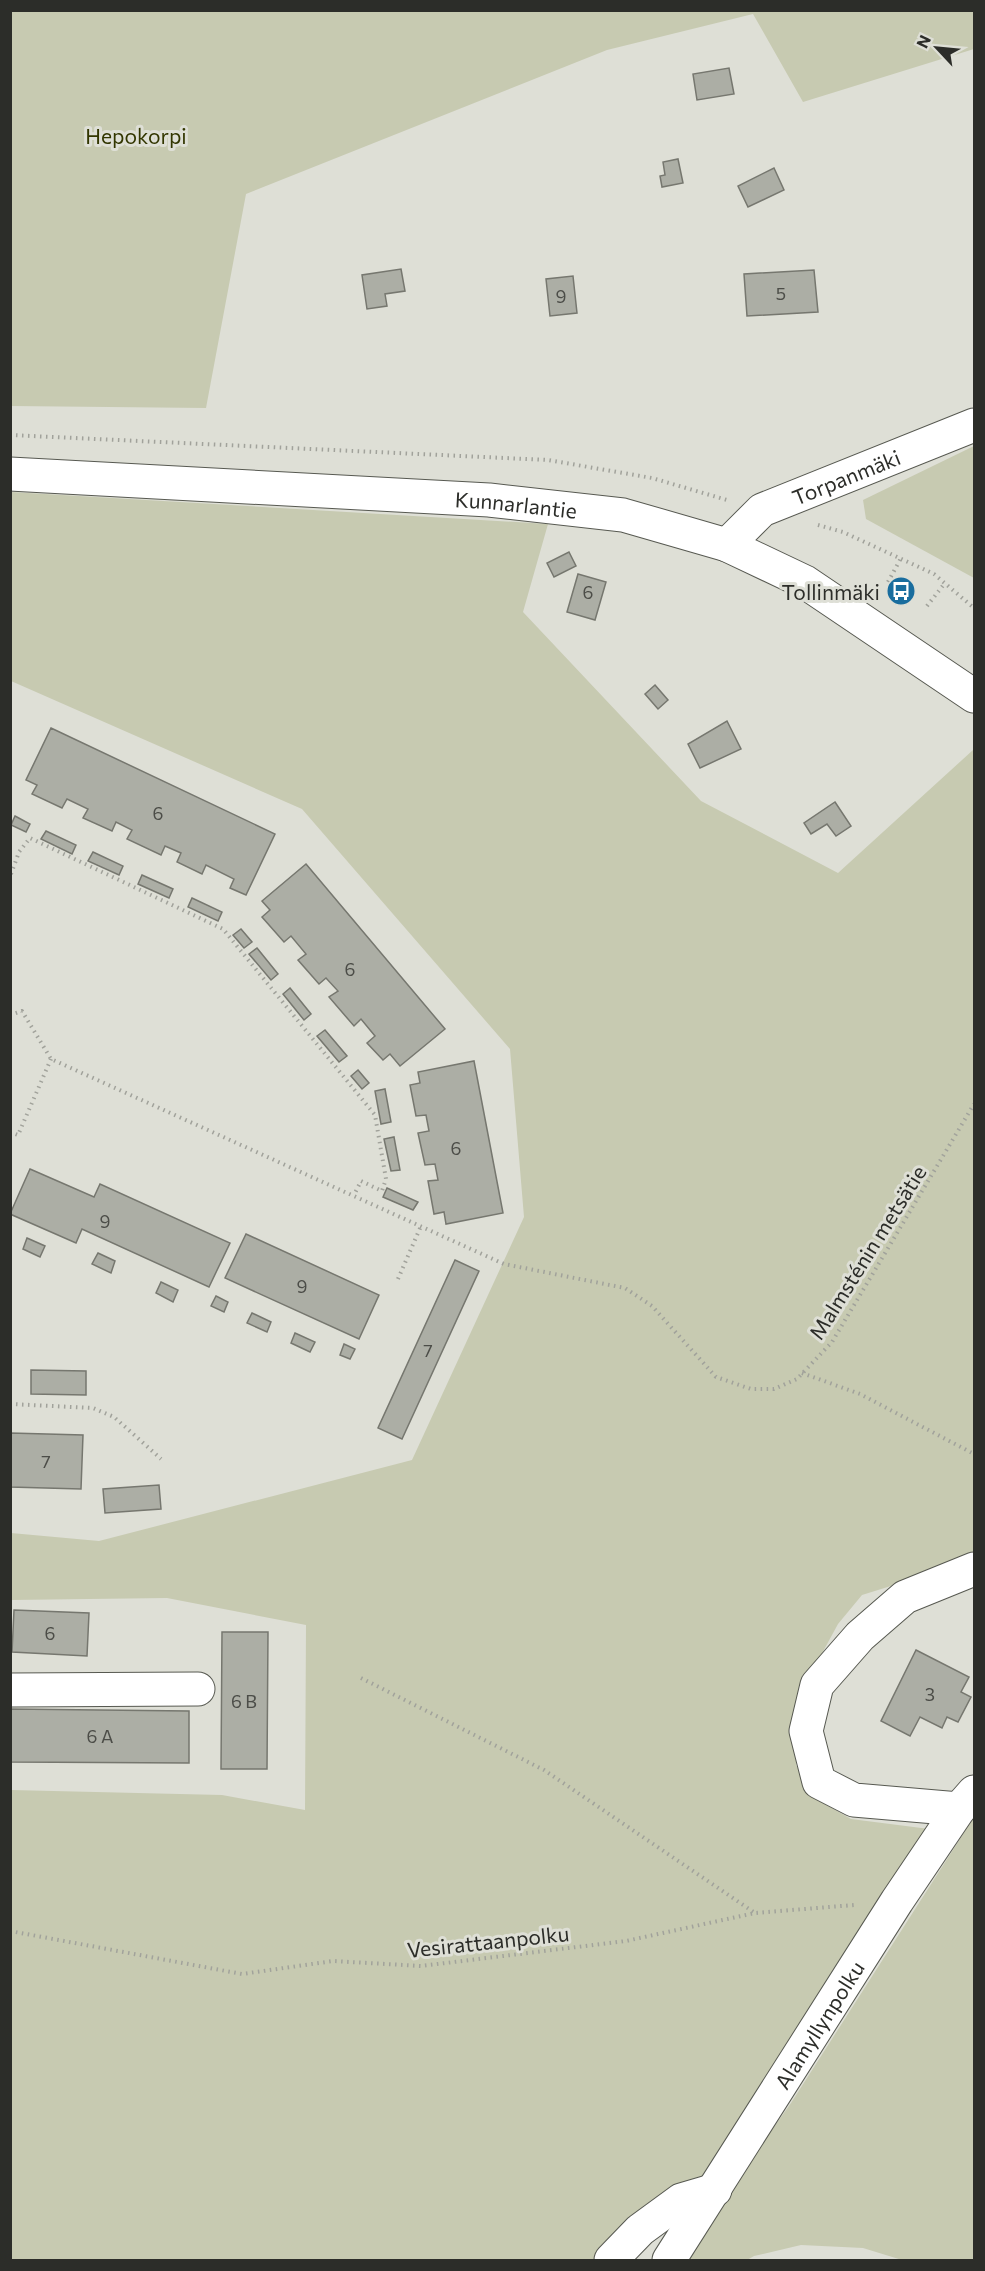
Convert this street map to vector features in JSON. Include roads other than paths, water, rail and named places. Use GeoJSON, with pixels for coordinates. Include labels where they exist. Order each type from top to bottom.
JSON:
{"type":"FeatureCollection","features":[{"type":"Feature","properties":{"kind":"main road","name":"Torpanmäki"},"geometry":{"type":"LineString","coordinates":[[727,545],[762,510],[975,425]]}},
{"type":"Feature","properties":{"kind":"main road","name":"Kunnarlantie"},"geometry":{"type":"LineString","coordinates":[[10,474],[489,500],[623,515],[727,545],[805,582],[975,696]]}},
{"type":"Feature","properties":{"kind":"main road"},"geometry":{"type":"LineString","coordinates":[[967,1800],[854,1800],[819,1782],[806,1731],[817,1685],[860,1636],[905,1597],[975,1569]]}},
{"type":"Feature","properties":{"kind":"main road"},"geometry":{"type":"LineString","coordinates":[[10,1690],[198,1689]]}},
{"type":"Feature","properties":{"kind":"main road","name":"Alamyllynpolku"},"geometry":{"type":"LineString","coordinates":[[669,2260],[897,1901],[967,1800]]}},
{"type":"Feature","properties":{"kind":"main road"},"geometry":{"type":"LineString","coordinates":[[611,2260],[640,2230],[681,2199],[715,2190]]}},
{"type":"Feature","properties":{"kind":"place","name":"Tollinmäki"},"geometry":{"type":"Point","coordinates":[901,591]}},
{"type":"Feature","properties":{"kind":"park label","name":"Hepokorpi"},"geometry":{"type":"Point","coordinates":[136,135]}}]}
